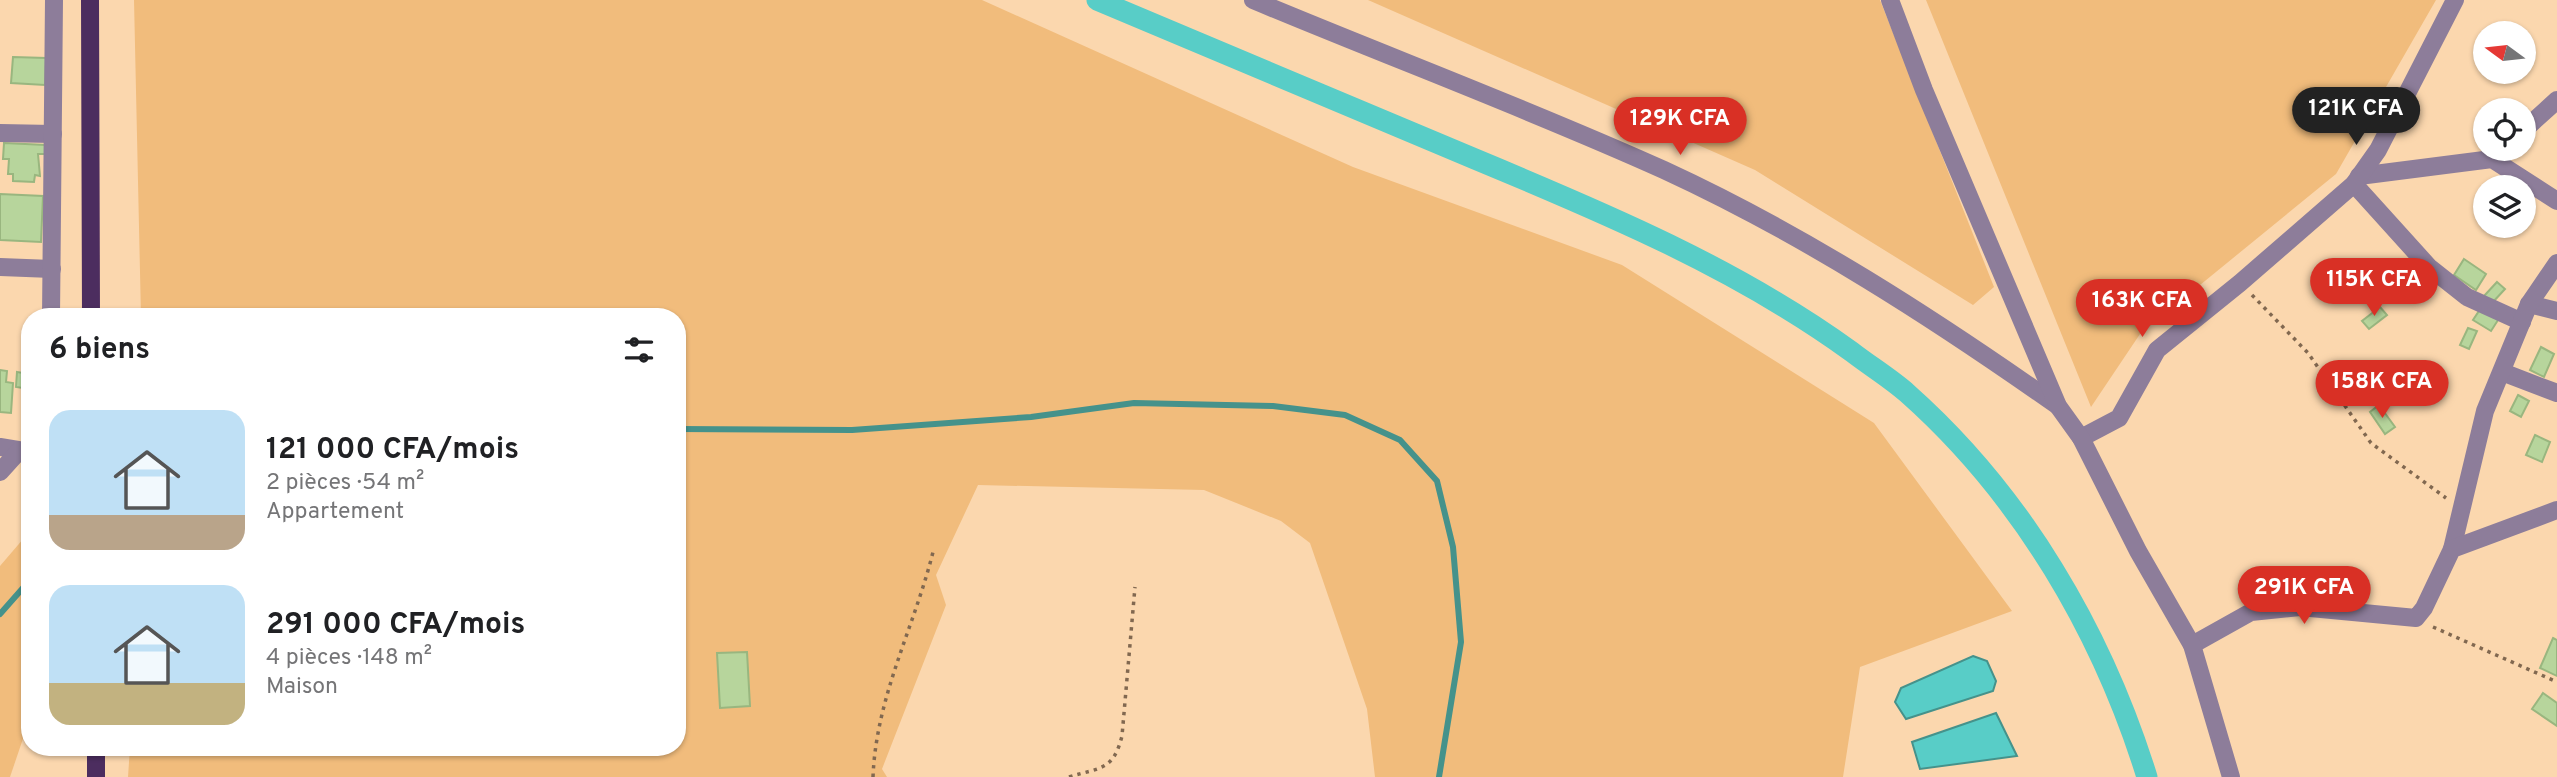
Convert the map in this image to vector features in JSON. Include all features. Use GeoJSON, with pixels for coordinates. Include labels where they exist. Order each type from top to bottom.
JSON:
{"type":"FeatureCollection","features":[{"type":"Feature","properties":{"kind":"main road"},"geometry":{"type":"LineString","coordinates":[[90,0],[91,308]]}},
{"type":"Feature","properties":{"kind":"main road"},"geometry":{"type":"LineString","coordinates":[[96,756],[96,777]]}},
{"type":"Feature","properties":{"kind":"street"},"geometry":{"type":"LineString","coordinates":[[51,308],[54,0]]}},
{"type":"Feature","properties":{"kind":"street"},"geometry":{"type":"LineString","coordinates":[[1253,0],[1664,170],[1840,263],[1920,312],[2058,406]]}},
{"type":"Feature","properties":{"kind":"street"},"geometry":{"type":"LineString","coordinates":[[1890,0],[1924,90],[2058,406],[2081,438],[2138,551],[2192,645],[2231,777]]}},
{"type":"Feature","properties":{"kind":"street"},"geometry":{"type":"LineString","coordinates":[[2081,438],[2119,418],[2157,350],[2241,284],[2357,180],[2378,150],[2455,0]]}},
{"type":"Feature","properties":{"kind":"street"},"geometry":{"type":"LineString","coordinates":[[2536,119],[2557,100]]}},
{"type":"Feature","properties":{"kind":"street"},"geometry":{"type":"LineString","coordinates":[[0,133],[53,134]]}},
{"type":"Feature","properties":{"kind":"street"},"geometry":{"type":"LineString","coordinates":[[2357,180],[2473,159]]}},
{"type":"Feature","properties":{"kind":"street"},"geometry":{"type":"LineString","coordinates":[[2507,161],[2557,201]]}},
{"type":"Feature","properties":{"kind":"street"},"geometry":{"type":"LineString","coordinates":[[2357,180],[2429,267],[2467,297],[2522,322]]}},
{"type":"Feature","properties":{"kind":"street"},"geometry":{"type":"LineString","coordinates":[[2192,645],[2251,612],[2300,607],[2416,618],[2424,608],[2452,549],[2486,411],[2529,304],[2557,263]]}},
{"type":"Feature","properties":{"kind":"street"},"geometry":{"type":"LineString","coordinates":[[0,267],[52,269]]}},
{"type":"Feature","properties":{"kind":"street"},"geometry":{"type":"LineString","coordinates":[[2529,304],[2557,311]]}},
{"type":"Feature","properties":{"kind":"street"},"geometry":{"type":"LineString","coordinates":[[2502,372],[2557,393]]}},
{"type":"Feature","properties":{"kind":"street"},"geometry":{"type":"LineString","coordinates":[[0,447],[21,450]]}},
{"type":"Feature","properties":{"kind":"street"},"geometry":{"type":"LineString","coordinates":[[0,472],[21,454]]}},
{"type":"Feature","properties":{"kind":"street"},"geometry":{"type":"LineString","coordinates":[[2452,549],[2557,510]]}},
{"type":"Feature","properties":{"kind":"path"},"geometry":{"type":"LineString","coordinates":[[2241,284],[2308,353],[2371,443],[2461,510]]}},
{"type":"Feature","properties":{"kind":"path"},"geometry":{"type":"LineString","coordinates":[[873,777],[876,741],[887,691],[920,603],[933,552]]}},
{"type":"Feature","properties":{"kind":"path"},"geometry":{"type":"LineString","coordinates":[[1069,777],[1107,765],[1116,757],[1122,736],[1135,587]]}},
{"type":"Feature","properties":{"kind":"path"},"geometry":{"type":"LineString","coordinates":[[2416,618],[2557,682]]}},
{"type":"Feature","properties":{"kind":"shaded area"},"geometry":{"type":"Polygon","coordinates":[[[134,0],[982,0],[1353,167],[1622,265],[1874,423],[2012,611],[1860,667],[1843,777],[1375,777],[1367,709],[1310,543],[1281,521],[1204,490],[978,485],[936,575],[946,605],[882,769],[887,777],[128,777],[129,756],[686,756],[686,308],[141,308],[134,0]]]}},
{"type":"Feature","properties":{"kind":"shaded area"},"geometry":{"type":"Polygon","coordinates":[[[1368,0],[1880,0],[1994,287],[1973,305],[1755,170],[1368,0]]]}},
{"type":"Feature","properties":{"kind":"shaded area"},"geometry":{"type":"Polygon","coordinates":[[[1926,0],[2436,0],[2336,174],[2140,334],[2091,407],[1926,0]]]}},
{"type":"Feature","properties":{"kind":"shaded area"},"geometry":{"type":"Polygon","coordinates":[[[21,542],[21,745],[10,777],[0,777],[0,566],[21,542]]]}},
{"type":"Feature","properties":{"kind":"water"},"geometry":{"type":"Polygon","coordinates":[[[1973,656],[1987,661],[1996,681],[1993,691],[1906,719],[1895,702],[1901,688],[1973,656]]]}},
{"type":"Feature","properties":{"kind":"water"},"geometry":{"type":"Polygon","coordinates":[[[1996,713],[2017,756],[1920,769],[1912,742],[1996,713]]]}},
{"type":"Feature","properties":{"kind":"building"},"geometry":{"type":"Polygon","coordinates":[[[13,57],[46,58],[45,85],[11,83],[13,57]]]}},
{"type":"Feature","properties":{"kind":"building"},"geometry":{"type":"Polygon","coordinates":[[[4,143],[46,145],[46,154],[38,154],[40,176],[35,175],[34,182],[13,181],[13,174],[8,174],[9,159],[3,159],[4,143]]]}},
{"type":"Feature","properties":{"kind":"building"},"geometry":{"type":"Polygon","coordinates":[[[0,194],[43,196],[41,242],[0,240],[0,194]]]}},
{"type":"Feature","properties":{"kind":"building"},"geometry":{"type":"Polygon","coordinates":[[[2464,259],[2486,274],[2476,290],[2454,275],[2464,259]]]}},
{"type":"Feature","properties":{"kind":"building"},"geometry":{"type":"Polygon","coordinates":[[[2497,282],[2505,289],[2492,303],[2484,296],[2497,282]]]}},
{"type":"Feature","properties":{"kind":"building"},"geometry":{"type":"Polygon","coordinates":[[[2380,307],[2387,315],[2369,329],[2362,321],[2380,307]]]}},
{"type":"Feature","properties":{"kind":"building"},"geometry":{"type":"Polygon","coordinates":[[[2481,308],[2498,320],[2491,331],[2473,320],[2481,308]]]}},
{"type":"Feature","properties":{"kind":"building"},"geometry":{"type":"Polygon","coordinates":[[[2468,328],[2477,331],[2469,349],[2460,345],[2468,328]]]}},
{"type":"Feature","properties":{"kind":"building"},"geometry":{"type":"Polygon","coordinates":[[[2541,347],[2554,354],[2544,377],[2530,370],[2541,347]]]}},
{"type":"Feature","properties":{"kind":"building"},"geometry":{"type":"Polygon","coordinates":[[[0,370],[7,371],[6,382],[13,383],[11,413],[0,412],[0,370]]]}},
{"type":"Feature","properties":{"kind":"building"},"geometry":{"type":"Polygon","coordinates":[[[17,372],[21,373],[21,388],[16,387],[17,372]]]}},
{"type":"Feature","properties":{"kind":"building"},"geometry":{"type":"Polygon","coordinates":[[[2518,395],[2529,401],[2521,417],[2510,411],[2518,395]]]}},
{"type":"Feature","properties":{"kind":"building"},"geometry":{"type":"Polygon","coordinates":[[[2379,405],[2395,427],[2385,434],[2370,412],[2379,405]]]}},
{"type":"Feature","properties":{"kind":"building"},"geometry":{"type":"Polygon","coordinates":[[[2535,435],[2550,442],[2542,462],[2526,455],[2535,435]]]}},
{"type":"Feature","properties":{"kind":"building"},"geometry":{"type":"Polygon","coordinates":[[[2553,638],[2557,640],[2557,676],[2540,668],[2553,638]]]}},
{"type":"Feature","properties":{"kind":"building"},"geometry":{"type":"Polygon","coordinates":[[[747,652],[750,706],[720,708],[717,653],[747,652]]]}},
{"type":"Feature","properties":{"kind":"building"},"geometry":{"type":"Polygon","coordinates":[[[2543,693],[2557,703],[2557,726],[2532,709],[2543,693]]]}},
{"type":"Feature","properties":{"kind":"waterway"},"geometry":{"type":"LineString","coordinates":[[1097,0],[1573,200],[1670,245],[1763,294],[1887,377],[1948,433],[1987,476],[2022,521],[2082,619],[2107,670],[2147,777]]}},
{"type":"Feature","properties":{"kind":"waterway"},"geometry":{"type":"LineString","coordinates":[[686,429],[852,430],[1031,417],[1134,403],[1273,406],[1345,415],[1400,440],[1437,481],[1453,547],[1461,642],[1439,777]]}},
{"type":"Feature","properties":{"kind":"waterway"},"geometry":{"type":"LineString","coordinates":[[0,614],[21,590]]}}]}
